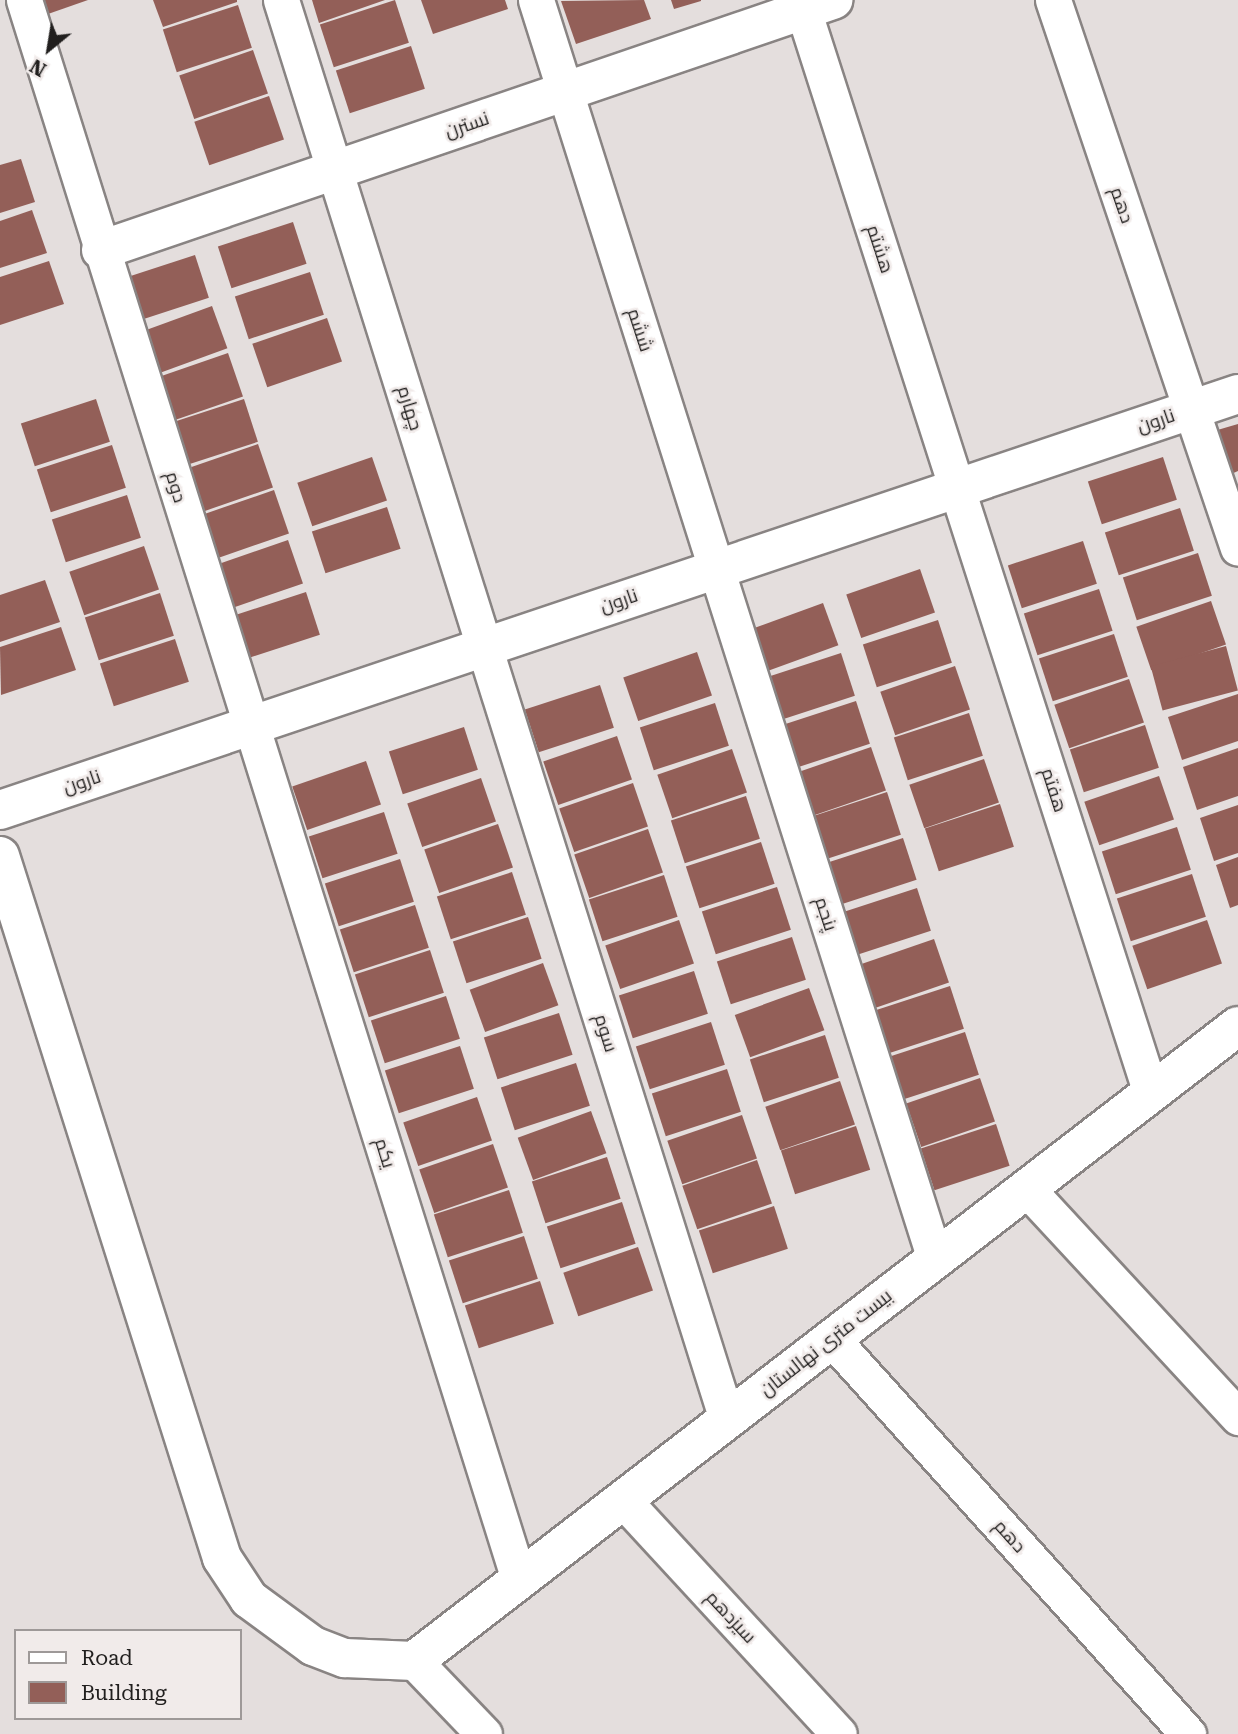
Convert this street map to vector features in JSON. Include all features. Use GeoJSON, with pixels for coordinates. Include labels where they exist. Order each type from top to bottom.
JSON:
{"type":"FeatureCollection","features":[{"type":"Feature","properties":{"kind":"street"},"geometry":{"type":"LineString","coordinates":[[23,0],[102,250]]}},
{"type":"Feature","properties":{"kind":"street"},"geometry":{"type":"LineString","coordinates":[[281,0],[335,170]]}},
{"type":"Feature","properties":{"kind":"street"},"geometry":{"type":"LineString","coordinates":[[536,0],[564,92]]}},
{"type":"Feature","properties":{"kind":"street","name":"دهم"},"geometry":{"type":"LineString","coordinates":[[1052,0],[1238,548]]}},
{"type":"Feature","properties":{"kind":"street","name":"نسترن"},"geometry":{"type":"LineString","coordinates":[[102,250],[564,92],[812,3]]}},
{"type":"Feature","properties":{"kind":"street","name":"هشتم"},"geometry":{"type":"LineString","coordinates":[[812,3],[957,488]]}},
{"type":"Feature","properties":{"kind":"street","name":"ششم"},"geometry":{"type":"LineString","coordinates":[[564,92],[716,569]]}},
{"type":"Feature","properties":{"kind":"street","name":"چهارم"},"geometry":{"type":"LineString","coordinates":[[335,170],[485,647]]}},
{"type":"Feature","properties":{"kind":"street","name":"دوم"},"geometry":{"type":"LineString","coordinates":[[102,250],[251,725]]}},
{"type":"Feature","properties":{"kind":"street","name":"نارون"},"geometry":{"type":"LineString","coordinates":[[0,810],[1238,394]]}},
{"type":"Feature","properties":{"kind":"street","name":"هفتم"},"geometry":{"type":"LineString","coordinates":[[957,488],[1151,1093]]}},
{"type":"Feature","properties":{"kind":"street","name":"پنجم"},"geometry":{"type":"LineString","coordinates":[[716,569],[935,1259]]}},
{"type":"Feature","properties":{"kind":"street","name":"سوم"},"geometry":{"type":"LineString","coordinates":[[485,647],[727,1420]]}},
{"type":"Feature","properties":{"kind":"street","name":"یکم"},"geometry":{"type":"LineString","coordinates":[[251,725],[519,1580]]}},
{"type":"Feature","properties":{"kind":"street"},"geometry":{"type":"LineString","coordinates":[[0,856],[222,1558],[249,1599],[313,1646],[345,1658],[414,1661],[484,1734]]}},
{"type":"Feature","properties":{"kind":"street","name":"بیست متری نهالستان"},"geometry":{"type":"LineString","coordinates":[[414,1661],[1151,1093],[1236,1032]]}},
{"type":"Feature","properties":{"kind":"street"},"geometry":{"type":"LineString","coordinates":[[1027,1189],[1238,1417]]}},
{"type":"Feature","properties":{"kind":"street","name":"دهم"},"geometry":{"type":"LineString","coordinates":[[832,1339],[1178,1731]]}},
{"type":"Feature","properties":{"kind":"street","name":"سیزدهم"},"geometry":{"type":"LineString","coordinates":[[623,1500],[839,1734]]}},
{"type":"Feature","properties":{"kind":"building"},"geometry":{"type":"Polygon","coordinates":[[[44,0],[88,0],[48,14],[44,0]]]}},
{"type":"Feature","properties":{"kind":"building"},"geometry":{"type":"Polygon","coordinates":[[[153,0],[237,0],[237,2],[163,27],[153,0]]]}},
{"type":"Feature","properties":{"kind":"building"},"geometry":{"type":"Polygon","coordinates":[[[312,0],[385,0],[319,23],[312,0]]]}},
{"type":"Feature","properties":{"kind":"building"},"geometry":{"type":"Polygon","coordinates":[[[395,0],[409,43],[334,67],[320,24],[395,0]]]}},
{"type":"Feature","properties":{"kind":"building"},"geometry":{"type":"Polygon","coordinates":[[[421,0],[505,0],[508,9],[433,34],[421,0]]]}},
{"type":"Feature","properties":{"kind":"building"},"geometry":{"type":"Polygon","coordinates":[[[644,0],[651,19],[576,44],[561,1],[644,0]]]}},
{"type":"Feature","properties":{"kind":"building"},"geometry":{"type":"Polygon","coordinates":[[[671,0],[701,0],[701,1],[674,9],[671,0]]]}},
{"type":"Feature","properties":{"kind":"building"},"geometry":{"type":"Polygon","coordinates":[[[238,5],[252,48],[177,72],[163,29],[238,5]]]}},
{"type":"Feature","properties":{"kind":"building"},"geometry":{"type":"Polygon","coordinates":[[[411,46],[425,89],[350,113],[336,70],[411,46]]]}},
{"type":"Feature","properties":{"kind":"building"},"geometry":{"type":"Polygon","coordinates":[[[253,50],[268,93],[194,119],[179,75],[253,50]]]}},
{"type":"Feature","properties":{"kind":"building"},"geometry":{"type":"Polygon","coordinates":[[[269,96],[284,139],[209,165],[194,122],[269,96]]]}},
{"type":"Feature","properties":{"kind":"building"},"geometry":{"type":"Polygon","coordinates":[[[21,159],[35,202],[0,213],[0,165],[21,159]]]}},
{"type":"Feature","properties":{"kind":"building"},"geometry":{"type":"Polygon","coordinates":[[[32,210],[47,253],[0,268],[0,221],[32,210]]]}},
{"type":"Feature","properties":{"kind":"building"},"geometry":{"type":"Polygon","coordinates":[[[293,222],[307,264],[231,288],[218,246],[293,222]]]}},
{"type":"Feature","properties":{"kind":"building"},"geometry":{"type":"Polygon","coordinates":[[[195,255],[209,298],[134,322],[120,279],[195,255]]]}},
{"type":"Feature","properties":{"kind":"building"},"geometry":{"type":"Polygon","coordinates":[[[49,261],[64,304],[0,325],[0,277],[49,261]]]}},
{"type":"Feature","properties":{"kind":"building"},"geometry":{"type":"Polygon","coordinates":[[[310,272],[324,315],[249,339],[235,296],[310,272]]]}},
{"type":"Feature","properties":{"kind":"building"},"geometry":{"type":"Polygon","coordinates":[[[212,306],[227,348],[154,375],[139,333],[212,306]]]}},
{"type":"Feature","properties":{"kind":"building"},"geometry":{"type":"Polygon","coordinates":[[[327,318],[342,361],[267,387],[252,344],[327,318]]]}},
{"type":"Feature","properties":{"kind":"building"},"geometry":{"type":"Polygon","coordinates":[[[228,353],[243,396],[169,422],[154,378],[228,353]]]}},
{"type":"Feature","properties":{"kind":"building"},"geometry":{"type":"Polygon","coordinates":[[[96,399],[110,442],[35,466],[21,423],[96,399]]]}},
{"type":"Feature","properties":{"kind":"building"},"geometry":{"type":"Polygon","coordinates":[[[244,399],[258,442],[183,466],[169,423],[244,399]]]}},
{"type":"Feature","properties":{"kind":"building"},"geometry":{"type":"Polygon","coordinates":[[[1238,424],[1238,471],[1229,475],[1214,431],[1238,424]]]}},
{"type":"Feature","properties":{"kind":"building"},"geometry":{"type":"Polygon","coordinates":[[[258,444],[273,487],[199,513],[184,469],[258,444]]]}},
{"type":"Feature","properties":{"kind":"building"},"geometry":{"type":"Polygon","coordinates":[[[112,445],[126,488],[51,512],[37,469],[112,445]]]}},
{"type":"Feature","properties":{"kind":"building"},"geometry":{"type":"Polygon","coordinates":[[[372,457],[387,500],[312,526],[297,483],[372,457]]]}},
{"type":"Feature","properties":{"kind":"building"},"geometry":{"type":"Polygon","coordinates":[[[1163,457],[1177,500],[1102,524],[1088,481],[1163,457]]]}},
{"type":"Feature","properties":{"kind":"building"},"geometry":{"type":"Polygon","coordinates":[[[274,490],[289,533],[215,559],[200,515],[274,490]]]}},
{"type":"Feature","properties":{"kind":"building"},"geometry":{"type":"Polygon","coordinates":[[[127,495],[141,538],[66,562],[52,519],[127,495]]]}},
{"type":"Feature","properties":{"kind":"building"},"geometry":{"type":"Polygon","coordinates":[[[387,507],[401,549],[325,573],[312,531],[387,507]]]}},
{"type":"Feature","properties":{"kind":"building"},"geometry":{"type":"Polygon","coordinates":[[[1180,508],[1194,551],[1119,575],[1105,532],[1180,508]]]}},
{"type":"Feature","properties":{"kind":"building"},"geometry":{"type":"Polygon","coordinates":[[[288,540],[303,583],[229,609],[214,565],[288,540]]]}},
{"type":"Feature","properties":{"kind":"building"},"geometry":{"type":"Polygon","coordinates":[[[1083,541],[1097,584],[1022,608],[1008,565],[1083,541]]]}},
{"type":"Feature","properties":{"kind":"building"},"geometry":{"type":"Polygon","coordinates":[[[144,546],[159,589],[84,615],[69,572],[144,546]]]}},
{"type":"Feature","properties":{"kind":"building"},"geometry":{"type":"Polygon","coordinates":[[[1198,553],[1212,596],[1137,620],[1123,577],[1198,553]]]}},
{"type":"Feature","properties":{"kind":"building"},"geometry":{"type":"Polygon","coordinates":[[[920,569],[935,612],[861,638],[846,594],[920,569]]]}},
{"type":"Feature","properties":{"kind":"building"},"geometry":{"type":"Polygon","coordinates":[[[45,580],[60,622],[0,642],[0,595],[45,580]]]}},
{"type":"Feature","properties":{"kind":"building"},"geometry":{"type":"Polygon","coordinates":[[[1099,589],[1113,631],[1037,655],[1024,613],[1099,589]]]}},
{"type":"Feature","properties":{"kind":"building"},"geometry":{"type":"Polygon","coordinates":[[[306,592],[320,635],[245,659],[231,616],[306,592]]]}},
{"type":"Feature","properties":{"kind":"building"},"geometry":{"type":"Polygon","coordinates":[[[160,593],[174,636],[99,660],[85,617],[160,593]]]}},
{"type":"Feature","properties":{"kind":"building"},"geometry":{"type":"Polygon","coordinates":[[[1211,601],[1226,644],[1151,670],[1136,627],[1211,601]]]}},
{"type":"Feature","properties":{"kind":"building"},"geometry":{"type":"Polygon","coordinates":[[[823,603],[838,645],[764,672],[749,630],[823,603]]]}},
{"type":"Feature","properties":{"kind":"building"},"geometry":{"type":"Polygon","coordinates":[[[938,620],[952,663],[877,687],[863,644],[938,620]]]}},
{"type":"Feature","properties":{"kind":"building"},"geometry":{"type":"Polygon","coordinates":[[[61,627],[76,670],[1,695],[0,647],[61,627]]]}},
{"type":"Feature","properties":{"kind":"building"},"geometry":{"type":"Polygon","coordinates":[[[1114,634],[1128,677],[1053,701],[1039,658],[1114,634]]]}},
{"type":"Feature","properties":{"kind":"building"},"geometry":{"type":"Polygon","coordinates":[[[175,639],[189,682],[114,706],[100,663],[175,639]]]}},
{"type":"Feature","properties":{"kind":"building"},"geometry":{"type":"Polygon","coordinates":[[[1226,646],[1238,690],[1163,711],[1151,666],[1226,646]]]}},
{"type":"Feature","properties":{"kind":"building"},"geometry":{"type":"Polygon","coordinates":[[[697,652],[712,695],[638,721],[623,677],[697,652]]]}},
{"type":"Feature","properties":{"kind":"building"},"geometry":{"type":"Polygon","coordinates":[[[841,653],[855,696],[780,720],[766,677],[841,653]]]}},
{"type":"Feature","properties":{"kind":"building"},"geometry":{"type":"Polygon","coordinates":[[[955,666],[970,709],[895,735],[880,692],[955,666]]]}},
{"type":"Feature","properties":{"kind":"building"},"geometry":{"type":"Polygon","coordinates":[[[1129,679],[1144,722],[1069,748],[1054,705],[1129,679]]]}},
{"type":"Feature","properties":{"kind":"building"},"geometry":{"type":"Polygon","coordinates":[[[600,685],[614,728],[539,752],[525,709],[600,685]]]}},
{"type":"Feature","properties":{"kind":"building"},"geometry":{"type":"Polygon","coordinates":[[[1238,694],[1238,741],[1182,760],[1168,717],[1238,694]]]}},
{"type":"Feature","properties":{"kind":"building"},"geometry":{"type":"Polygon","coordinates":[[[856,701],[870,744],[795,768],[781,725],[856,701]]]}},
{"type":"Feature","properties":{"kind":"building"},"geometry":{"type":"Polygon","coordinates":[[[715,703],[729,746],[654,770],[640,727],[715,703]]]}},
{"type":"Feature","properties":{"kind":"building"},"geometry":{"type":"Polygon","coordinates":[[[969,713],[983,756],[908,780],[894,737],[969,713]]]}},
{"type":"Feature","properties":{"kind":"building"},"geometry":{"type":"Polygon","coordinates":[[[1145,725],[1159,768],[1084,792],[1070,749],[1145,725]]]}},
{"type":"Feature","properties":{"kind":"building"},"geometry":{"type":"Polygon","coordinates":[[[464,727],[478,770],[403,794],[389,751],[464,727]]]}},
{"type":"Feature","properties":{"kind":"building"},"geometry":{"type":"Polygon","coordinates":[[[617,736],[632,779],[558,805],[543,761],[617,736]]]}},
{"type":"Feature","properties":{"kind":"building"},"geometry":{"type":"Polygon","coordinates":[[[871,747],[886,790],[811,816],[796,773],[871,747]]]}},
{"type":"Feature","properties":{"kind":"building"},"geometry":{"type":"Polygon","coordinates":[[[1238,748],[1238,796],[1197,810],[1183,767],[1238,748]]]}},
{"type":"Feature","properties":{"kind":"building"},"geometry":{"type":"Polygon","coordinates":[[[732,749],[747,792],[672,818],[657,775],[732,749]]]}},
{"type":"Feature","properties":{"kind":"building"},"geometry":{"type":"Polygon","coordinates":[[[984,759],[999,802],[924,828],[909,785],[984,759]]]}},
{"type":"Feature","properties":{"kind":"building"},"geometry":{"type":"Polygon","coordinates":[[[366,761],[381,804],[307,830],[292,786],[366,761]]]}},
{"type":"Feature","properties":{"kind":"building"},"geometry":{"type":"Polygon","coordinates":[[[1159,776],[1174,819],[1099,845],[1084,802],[1159,776]]]}},
{"type":"Feature","properties":{"kind":"building"},"geometry":{"type":"Polygon","coordinates":[[[481,778],[496,821],[422,847],[407,803],[481,778]]]}},
{"type":"Feature","properties":{"kind":"building"},"geometry":{"type":"Polygon","coordinates":[[[633,783],[648,826],[574,852],[559,808],[633,783]]]}},
{"type":"Feature","properties":{"kind":"building"},"geometry":{"type":"Polygon","coordinates":[[[887,792],[901,835],[826,859],[812,816],[887,792]]]}},
{"type":"Feature","properties":{"kind":"building"},"geometry":{"type":"Polygon","coordinates":[[[746,796],[760,839],[685,863],[671,820],[746,796]]]}},
{"type":"Feature","properties":{"kind":"building"},"geometry":{"type":"Polygon","coordinates":[[[1000,804],[1014,847],[939,871],[925,828],[1000,804]]]}},
{"type":"Feature","properties":{"kind":"building"},"geometry":{"type":"Polygon","coordinates":[[[1238,805],[1238,853],[1214,861],[1200,818],[1238,805]]]}},
{"type":"Feature","properties":{"kind":"building"},"geometry":{"type":"Polygon","coordinates":[[[384,812],[398,854],[322,878],[309,836],[384,812]]]}},
{"type":"Feature","properties":{"kind":"building"},"geometry":{"type":"Polygon","coordinates":[[[498,824],[513,867],[439,893],[424,849],[498,824]]]}},
{"type":"Feature","properties":{"kind":"building"},"geometry":{"type":"Polygon","coordinates":[[[1177,827],[1191,870],[1116,894],[1102,851],[1177,827]]]}},
{"type":"Feature","properties":{"kind":"building"},"geometry":{"type":"Polygon","coordinates":[[[648,829],[663,872],[589,898],[574,854],[648,829]]]}},
{"type":"Feature","properties":{"kind":"building"},"geometry":{"type":"Polygon","coordinates":[[[903,838],[917,880],[841,904],[828,862],[903,838]]]}},
{"type":"Feature","properties":{"kind":"building"},"geometry":{"type":"Polygon","coordinates":[[[761,842],[775,884],[699,908],[686,866],[761,842]]]}},
{"type":"Feature","properties":{"kind":"building"},"geometry":{"type":"Polygon","coordinates":[[[1238,857],[1238,905],[1230,908],[1216,865],[1238,857]]]}},
{"type":"Feature","properties":{"kind":"building"},"geometry":{"type":"Polygon","coordinates":[[[400,859],[414,902],[339,926],[325,883],[400,859]]]}},
{"type":"Feature","properties":{"kind":"building"},"geometry":{"type":"Polygon","coordinates":[[[512,872],[526,915],[451,939],[437,896],[512,872]]]}},
{"type":"Feature","properties":{"kind":"building"},"geometry":{"type":"Polygon","coordinates":[[[1192,874],[1206,917],[1131,941],[1117,898],[1192,874]]]}},
{"type":"Feature","properties":{"kind":"building"},"geometry":{"type":"Polygon","coordinates":[[[664,875],[678,917],[602,941],[589,899],[664,875]]]}},
{"type":"Feature","properties":{"kind":"building"},"geometry":{"type":"Polygon","coordinates":[[[777,887],[791,930],[716,954],[702,911],[777,887]]]}},
{"type":"Feature","properties":{"kind":"building"},"geometry":{"type":"Polygon","coordinates":[[[917,888],[931,931],[856,955],[842,912],[917,888]]]}},
{"type":"Feature","properties":{"kind":"building"},"geometry":{"type":"Polygon","coordinates":[[[415,905],[429,948],[354,972],[340,929],[415,905]]]}},
{"type":"Feature","properties":{"kind":"building"},"geometry":{"type":"Polygon","coordinates":[[[528,917],[542,959],[466,983],[453,941],[528,917]]]}},
{"type":"Feature","properties":{"kind":"building"},"geometry":{"type":"Polygon","coordinates":[[[679,920],[694,963],[620,989],[605,945],[679,920]]]}},
{"type":"Feature","properties":{"kind":"building"},"geometry":{"type":"Polygon","coordinates":[[[1207,920],[1222,963],[1147,989],[1132,946],[1207,920]]]}},
{"type":"Feature","properties":{"kind":"building"},"geometry":{"type":"Polygon","coordinates":[[[792,937],[806,980],[731,1004],[717,961],[792,937]]]}},
{"type":"Feature","properties":{"kind":"building"},"geometry":{"type":"Polygon","coordinates":[[[934,939],[949,982],[874,1008],[859,965],[934,939]]]}},
{"type":"Feature","properties":{"kind":"building"},"geometry":{"type":"Polygon","coordinates":[[[430,950],[444,993],[369,1017],[355,974],[430,950]]]}},
{"type":"Feature","properties":{"kind":"building"},"geometry":{"type":"Polygon","coordinates":[[[543,963],[558,1005],[485,1032],[470,990],[543,963]]]}},
{"type":"Feature","properties":{"kind":"building"},"geometry":{"type":"Polygon","coordinates":[[[694,971],[708,1014],[633,1038],[619,995],[694,971]]]}},
{"type":"Feature","properties":{"kind":"building"},"geometry":{"type":"Polygon","coordinates":[[[950,986],[964,1029],[889,1053],[875,1010],[950,986]]]}},
{"type":"Feature","properties":{"kind":"building"},"geometry":{"type":"Polygon","coordinates":[[[809,988],[824,1030],[750,1057],[735,1015],[809,988]]]}},
{"type":"Feature","properties":{"kind":"building"},"geometry":{"type":"Polygon","coordinates":[[[446,996],[460,1039],[385,1063],[371,1020],[446,996]]]}},
{"type":"Feature","properties":{"kind":"building"},"geometry":{"type":"Polygon","coordinates":[[[559,1013],[573,1055],[497,1079],[484,1037],[559,1013]]]}},
{"type":"Feature","properties":{"kind":"building"},"geometry":{"type":"Polygon","coordinates":[[[711,1022],[725,1065],[650,1089],[636,1046],[711,1022]]]}},
{"type":"Feature","properties":{"kind":"building"},"geometry":{"type":"Polygon","coordinates":[[[965,1032],[979,1075],[904,1099],[890,1056],[965,1032]]]}},
{"type":"Feature","properties":{"kind":"building"},"geometry":{"type":"Polygon","coordinates":[[[825,1035],[839,1078],[764,1102],[750,1059],[825,1035]]]}},
{"type":"Feature","properties":{"kind":"building"},"geometry":{"type":"Polygon","coordinates":[[[460,1046],[474,1089],[399,1113],[385,1070],[460,1046]]]}},
{"type":"Feature","properties":{"kind":"building"},"geometry":{"type":"Polygon","coordinates":[[[576,1063],[590,1106],[515,1130],[501,1087],[576,1063]]]}},
{"type":"Feature","properties":{"kind":"building"},"geometry":{"type":"Polygon","coordinates":[[[727,1069],[741,1112],[666,1136],[652,1093],[727,1069]]]}},
{"type":"Feature","properties":{"kind":"building"},"geometry":{"type":"Polygon","coordinates":[[[980,1078],[995,1121],[921,1147],[906,1103],[980,1078]]]}},
{"type":"Feature","properties":{"kind":"building"},"geometry":{"type":"Polygon","coordinates":[[[840,1081],[855,1124],[780,1150],[765,1107],[840,1081]]]}},
{"type":"Feature","properties":{"kind":"building"},"geometry":{"type":"Polygon","coordinates":[[[477,1097],[492,1140],[418,1166],[403,1122],[477,1097]]]}},
{"type":"Feature","properties":{"kind":"building"},"geometry":{"type":"Polygon","coordinates":[[[591,1111],[606,1153],[533,1180],[518,1138],[591,1111]]]}},
{"type":"Feature","properties":{"kind":"building"},"geometry":{"type":"Polygon","coordinates":[[[742,1115],[757,1158],[682,1184],[667,1141],[742,1115]]]}},
{"type":"Feature","properties":{"kind":"building"},"geometry":{"type":"Polygon","coordinates":[[[996,1124],[1010,1166],[934,1190],[921,1148],[996,1124]]]}},
{"type":"Feature","properties":{"kind":"building"},"geometry":{"type":"Polygon","coordinates":[[[856,1126],[870,1170],[795,1194],[781,1150],[856,1126]]]}},
{"type":"Feature","properties":{"kind":"building"},"geometry":{"type":"Polygon","coordinates":[[[493,1144],[508,1187],[434,1213],[419,1169],[493,1144]]]}},
{"type":"Feature","properties":{"kind":"building"},"geometry":{"type":"Polygon","coordinates":[[[607,1157],[621,1199],[545,1223],[532,1181],[607,1157]]]}},
{"type":"Feature","properties":{"kind":"building"},"geometry":{"type":"Polygon","coordinates":[[[757,1160],[772,1203],[697,1229],[682,1186],[757,1160]]]}},
{"type":"Feature","properties":{"kind":"building"},"geometry":{"type":"Polygon","coordinates":[[[509,1190],[523,1233],[448,1257],[434,1214],[509,1190]]]}},
{"type":"Feature","properties":{"kind":"building"},"geometry":{"type":"Polygon","coordinates":[[[622,1202],[636,1244],[560,1268],[547,1226],[622,1202]]]}},
{"type":"Feature","properties":{"kind":"building"},"geometry":{"type":"Polygon","coordinates":[[[774,1206],[788,1249],[713,1273],[699,1230],[774,1206]]]}},
{"type":"Feature","properties":{"kind":"building"},"geometry":{"type":"Polygon","coordinates":[[[524,1236],[538,1279],[463,1303],[449,1260],[524,1236]]]}},
{"type":"Feature","properties":{"kind":"building"},"geometry":{"type":"Polygon","coordinates":[[[638,1247],[653,1290],[578,1316],[563,1273],[638,1247]]]}},
{"type":"Feature","properties":{"kind":"building"},"geometry":{"type":"Polygon","coordinates":[[[540,1281],[554,1324],[479,1348],[465,1305],[540,1281]]]}}]}
